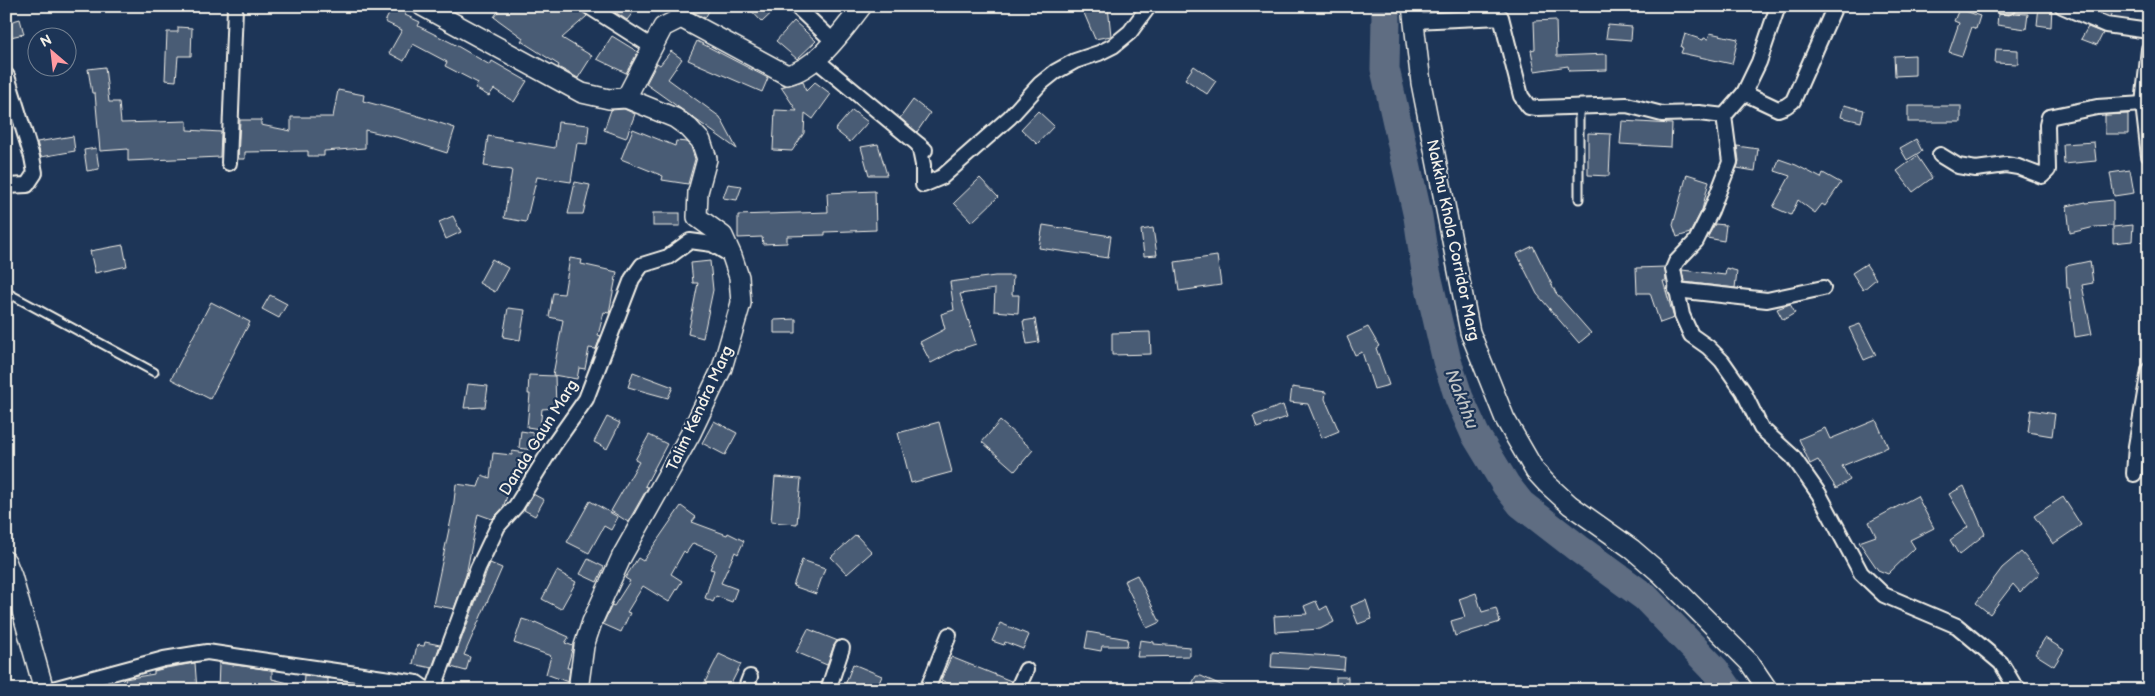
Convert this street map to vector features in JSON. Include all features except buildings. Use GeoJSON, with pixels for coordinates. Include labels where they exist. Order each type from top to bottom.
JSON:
{"type":"FeatureCollection","features":[{"type":"Feature","properties":{"kind":"street","name":"Talim Kendra Marg"},"geometry":{"type":"LineString","coordinates":[[422,6],[582,93],[609,99],[626,98],[675,118],[689,128],[700,141],[707,160],[698,192],[697,217],[723,236],[739,277],[741,303],[722,368],[691,432],[622,556],[592,622],[584,646],[578,690]]}},
{"type":"Feature","properties":{"kind":"street"},"geometry":{"type":"LineString","coordinates":[[588,6],[651,46]]}},
{"type":"Feature","properties":{"kind":"street"},"geometry":{"type":"LineString","coordinates":[[796,6],[834,42]]}},
{"type":"Feature","properties":{"kind":"street"},"geometry":{"type":"LineString","coordinates":[[626,98],[651,46],[663,27],[681,18],[787,75],[794,74],[834,42],[862,6]]}},
{"type":"Feature","properties":{"kind":"street"},"geometry":{"type":"LineString","coordinates":[[815,59],[922,148],[923,185],[942,177],[1010,117],[1040,84],[1055,72],[1075,61],[1113,46],[1130,32],[1149,6]]}},
{"type":"Feature","properties":{"kind":"street"},"geometry":{"type":"LineString","coordinates":[[1778,6],[1759,62],[1744,93],[1724,116],[1730,162],[1711,211],[1696,241],[1676,262],[1673,269],[1682,315],[1691,334],[1722,361],[1743,391],[1761,428],[1793,456],[1820,494],[1860,574],[1884,595],[1957,626],[2001,663],[2014,685],[2020,690]]}},
{"type":"Feature","properties":{"kind":"street"},"geometry":{"type":"LineString","coordinates":[[1744,93],[1778,109],[1793,101],[1835,6]]}},
{"type":"Feature","properties":{"kind":"street"},"geometry":{"type":"LineString","coordinates":[[2001,6],[2009,6]]}},
{"type":"Feature","properties":{"kind":"street"},"geometry":{"type":"LineString","coordinates":[[2062,6],[2106,26],[2149,31]]}},
{"type":"Feature","properties":{"kind":"street"},"geometry":{"type":"LineString","coordinates":[[229,162],[233,7]]}},
{"type":"Feature","properties":{"kind":"street"},"geometry":{"type":"LineString","coordinates":[[1413,14],[1501,12],[1521,96],[1528,106],[1537,108],[1627,105],[1662,114],[1699,113],[1724,116]]}},
{"type":"Feature","properties":{"kind":"street","name":"Nakkhu Khola Corridor Marg"},"geometry":{"type":"LineString","coordinates":[[1413,14],[1421,83],[1470,332],[1505,419],[1535,471],[1547,484],[1570,505],[1632,549],[1661,574],[1749,662],[1768,690]]}},
{"type":"Feature","properties":{"kind":"street"},"geometry":{"type":"LineString","coordinates":[[2149,49],[2148,76],[2143,104],[2149,156]]}},
{"type":"Feature","properties":{"kind":"street"},"geometry":{"type":"LineString","coordinates":[[6,186],[27,185],[34,172],[32,156],[7,76]]}},
{"type":"Feature","properties":{"kind":"street"},"geometry":{"type":"LineString","coordinates":[[1940,155],[1958,166],[1976,170],[2006,165],[2018,167],[2042,176],[2048,170],[2047,125],[2049,117],[2098,107],[2143,104]]}},
{"type":"Feature","properties":{"kind":"street","name":"Danda Gaun Marg"},"geometry":{"type":"LineString","coordinates":[[433,690],[478,568],[498,526],[516,506],[553,446],[586,399],[632,279],[642,265],[668,257],[690,241],[712,244],[732,256]]}},
{"type":"Feature","properties":{"kind":"street"},"geometry":{"type":"LineString","coordinates":[[1676,290],[1767,300],[1823,288]]}},
{"type":"Feature","properties":{"kind":"street"},"geometry":{"type":"LineString","coordinates":[[2134,474],[2136,446],[2149,370]]}},
{"type":"Feature","properties":{"kind":"street"},"geometry":{"type":"LineString","coordinates":[[6,562],[12,576],[44,690]]}},
{"type":"Feature","properties":{"kind":"street"},"geometry":{"type":"LineString","coordinates":[[932,688],[949,634]]}},
{"type":"Feature","properties":{"kind":"street"},"geometry":{"type":"LineString","coordinates":[[828,690],[842,648]]}},
{"type":"Feature","properties":{"kind":"street"},"geometry":{"type":"LineString","coordinates":[[49,690],[164,659],[207,652],[417,683],[427,690]]}},
{"type":"Feature","properties":{"kind":"street"},"geometry":{"type":"LineString","coordinates":[[1017,690],[1026,670]]}},
{"type":"Feature","properties":{"kind":"lane"},"geometry":{"type":"LineString","coordinates":[[1579,107],[1580,199]]}},
{"type":"Feature","properties":{"kind":"lane"},"geometry":{"type":"LineString","coordinates":[[6,292],[154,372]]}},
{"type":"Feature","properties":{"kind":"shaded area"},"geometry":{"type":"Polygon","coordinates":[[[2085,6],[2135,6],[2126,25],[2085,6]]]}},
{"type":"Feature","properties":{"kind":"waterway","name":"Nakhhu"},"geometry":{"type":"LineString","coordinates":[[1385,6],[1385,69],[1418,217],[1426,271],[1447,361],[1459,398],[1475,434],[1506,485],[1521,504],[1645,597],[1715,670],[1729,690]]}}]}
